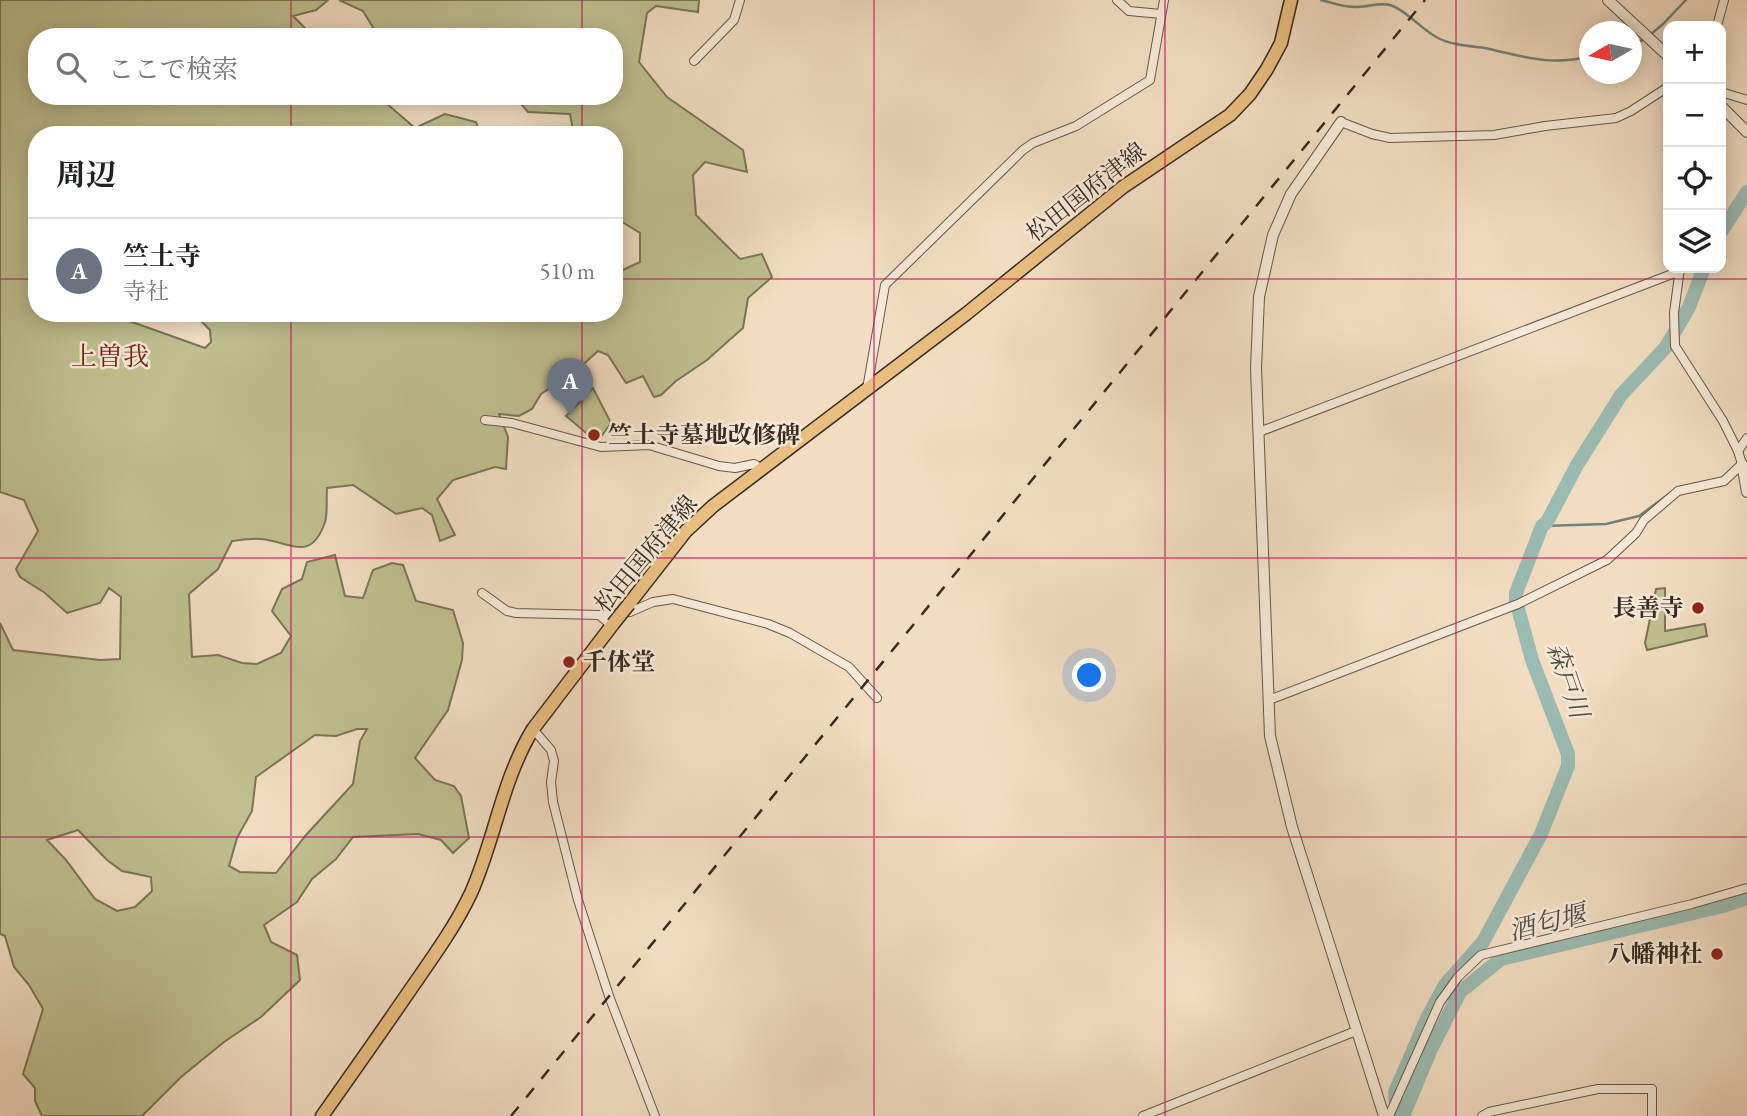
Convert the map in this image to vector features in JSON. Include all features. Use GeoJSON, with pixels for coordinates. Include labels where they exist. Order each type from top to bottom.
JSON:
{"type":"FeatureCollection","features":[{"type":"Feature","properties":{"kind":"main road","name":"松田国府津線"},"geometry":{"type":"LineString","coordinates":[[322,1116],[446,938],[470,895],[483,864],[511,771],[533,729],[686,531],[713,506],[966,314],[1123,187],[1230,115],[1250,94],[1267,69],[1280,43],[1291,0]]}},
{"type":"Feature","properties":{"kind":"street"},"geometry":{"type":"LineString","coordinates":[[694,61],[734,20],[740,0]]}},
{"type":"Feature","properties":{"kind":"street"},"geometry":{"type":"LineString","coordinates":[[1117,0],[1129,10],[1161,14]]}},
{"type":"Feature","properties":{"kind":"street"},"geometry":{"type":"LineString","coordinates":[[867,389],[886,285],[1032,143],[1086,120],[1150,80],[1164,0]]}},
{"type":"Feature","properties":{"kind":"street"},"geometry":{"type":"LineString","coordinates":[[1608,0],[1663,51]]}},
{"type":"Feature","properties":{"kind":"street"},"geometry":{"type":"LineString","coordinates":[[1718,21],[1724,0]]}},
{"type":"Feature","properties":{"kind":"street"},"geometry":{"type":"LineString","coordinates":[[1387,1116],[1356,1031],[1277,771],[1270,736],[1256,368],[1259,297],[1273,235],[1290,194],[1341,122],[1390,138],[1494,135],[1616,118],[1663,90]]}},
{"type":"Feature","properties":{"kind":"street"},"geometry":{"type":"LineString","coordinates":[[1726,94],[1747,100]]}},
{"type":"Feature","properties":{"kind":"street"},"geometry":{"type":"LineString","coordinates":[[1726,111],[1747,131]]}},
{"type":"Feature","properties":{"kind":"street"},"geometry":{"type":"LineString","coordinates":[[1259,432],[1670,273]]}},
{"type":"Feature","properties":{"kind":"street"},"geometry":{"type":"LineString","coordinates":[[1680,273],[1675,346],[1723,421],[1738,451],[1747,492]]}},
{"type":"Feature","properties":{"kind":"street"},"geometry":{"type":"LineString","coordinates":[[485,420],[512,423],[601,447],[649,445],[719,466],[735,468],[754,464],[762,469]]}},
{"type":"Feature","properties":{"kind":"street"},"geometry":{"type":"LineString","coordinates":[[1738,451],[1747,438]]}},
{"type":"Feature","properties":{"kind":"street"},"geometry":{"type":"LineString","coordinates":[[1269,701],[1516,605],[1607,560],[1636,533],[1644,520],[1678,491],[1724,481],[1742,464]]}},
{"type":"Feature","properties":{"kind":"street"},"geometry":{"type":"LineString","coordinates":[[643,586],[653,602]]}},
{"type":"Feature","properties":{"kind":"street"},"geometry":{"type":"LineString","coordinates":[[482,593],[507,611],[516,613],[599,615],[631,612],[653,602],[673,599],[768,624],[790,633],[849,667],[877,698]]}},
{"type":"Feature","properties":{"kind":"street"},"geometry":{"type":"LineString","coordinates":[[599,615],[613,625]]}},
{"type":"Feature","properties":{"kind":"street"},"geometry":{"type":"LineString","coordinates":[[533,729],[551,750],[554,761],[551,782],[553,802],[579,900],[609,996],[655,1116]]}},
{"type":"Feature","properties":{"kind":"street"},"geometry":{"type":"LineString","coordinates":[[1387,1116],[1440,1002],[1458,977],[1481,955],[1747,888]]}},
{"type":"Feature","properties":{"kind":"street"},"geometry":{"type":"LineString","coordinates":[[1143,1116],[1356,1031]]}},
{"type":"Feature","properties":{"kind":"street"},"geometry":{"type":"LineString","coordinates":[[1482,1116],[1489,1112],[1598,1089],[1652,1089],[1652,1116]]}},
{"type":"Feature","properties":{"kind":"green space"},"geometry":{"type":"Polygon","coordinates":[[[0,0],[328,0],[316,10],[293,16],[305,28],[28,28],[28,105],[388,105],[413,126],[28,126],[28,322],[132,322],[205,348],[211,342],[210,330],[202,322],[623,322],[623,270],[640,262],[640,233],[623,223],[623,126],[572,126],[570,114],[528,112],[522,105],[623,105],[623,28],[373,28],[363,11],[339,0],[699,0],[698,12],[656,6],[647,13],[639,62],[667,97],[743,150],[747,172],[705,162],[693,175],[696,215],[740,259],[762,254],[772,277],[748,298],[743,328],[661,395],[654,397],[643,376],[626,383],[608,355],[598,351],[576,371],[541,394],[532,409],[519,416],[499,414],[508,437],[506,469],[495,467],[453,480],[437,499],[455,535],[440,541],[432,515],[422,508],[396,514],[353,485],[327,488],[325,522],[313,542],[299,547],[261,539],[232,541],[218,569],[189,594],[192,657],[218,655],[242,663],[257,664],[281,653],[291,636],[272,611],[282,589],[302,579],[307,562],[335,555],[345,596],[363,598],[373,570],[392,563],[403,565],[416,601],[453,610],[463,643],[462,660],[448,710],[415,758],[435,780],[454,786],[461,796],[469,838],[453,853],[441,840],[418,834],[353,837],[336,859],[312,879],[297,902],[264,925],[271,942],[297,955],[300,980],[261,1017],[224,1042],[181,1077],[142,1116],[42,1116],[35,1101],[35,1088],[23,1074],[43,1009],[29,985],[14,967],[5,936],[0,934],[0,623],[13,650],[100,660],[120,659],[121,597],[109,588],[100,603],[67,613],[45,593],[20,577],[16,569],[38,531],[24,500],[0,492],[0,0]],[[357,729],[336,736],[315,735],[256,777],[252,811],[237,838],[229,866],[240,872],[276,873],[306,835],[353,784],[360,741],[367,729],[357,729]],[[78,830],[47,840],[66,860],[95,899],[117,911],[135,907],[152,891],[151,877],[122,871],[107,860],[78,830]]]}},
{"type":"Feature","properties":{"kind":"green space"},"geometry":{"type":"Polygon","coordinates":[[[445,114],[476,122],[478,126],[419,126],[445,114]]]}},
{"type":"Feature","properties":{"kind":"green space"},"geometry":{"type":"Polygon","coordinates":[[[593,388],[611,423],[597,442],[566,416],[593,388]]]}},
{"type":"Feature","properties":{"kind":"green space"},"geometry":{"type":"Polygon","coordinates":[[[1665,588],[1665,631],[1705,624],[1707,636],[1647,650],[1645,643],[1656,589],[1665,588]]]}},
{"type":"Feature","properties":{"kind":"waterway"},"geometry":{"type":"LineString","coordinates":[[1321,0],[1353,7],[1390,5],[1432,34],[1455,44],[1549,60],[1579,58]]}},
{"type":"Feature","properties":{"kind":"waterway"},"geometry":{"type":"LineString","coordinates":[[1650,35],[1686,0]]}},
{"type":"Feature","properties":{"kind":"waterway","name":"森戸川"},"geometry":{"type":"LineString","coordinates":[[1726,224],[1747,192]]}},
{"type":"Feature","properties":{"kind":"waterway","name":"森戸川"},"geometry":{"type":"LineString","coordinates":[[1397,1116],[1395,1092],[1428,1016],[1445,985],[1483,942],[1541,834],[1568,766],[1568,754],[1532,660],[1516,593],[1542,526],[1547,522],[1577,465],[1621,395],[1666,347],[1689,307],[1702,273]]}},
{"type":"Feature","properties":{"kind":"waterway"},"geometry":{"type":"LineString","coordinates":[[1542,526],[1606,524],[1639,516],[1673,491]]}},
{"type":"Feature","properties":{"kind":"waterway","name":"酒匂堰"},"geometry":{"type":"LineString","coordinates":[[1403,1116],[1431,1049],[1460,992],[1501,959],[1747,898]]}},
{"type":"Feature","properties":{"kind":"railway"},"geometry":{"type":"LineString","coordinates":[[511,1116],[1425,0]]}},
{"type":"Feature","properties":{"kind":"place","name":"竺土寺"},"geometry":{"type":"Point","coordinates":[570,416]}},
{"type":"Feature","properties":{"kind":"place","name":"竺土寺墓地改修碑"},"geometry":{"type":"Point","coordinates":[594,435]}},
{"type":"Feature","properties":{"kind":"place","name":"長善寺"},"geometry":{"type":"Point","coordinates":[1698,608]}},
{"type":"Feature","properties":{"kind":"place","name":"千体堂"},"geometry":{"type":"Point","coordinates":[569,662]}},
{"type":"Feature","properties":{"kind":"place","name":"八幡神社"},"geometry":{"type":"Point","coordinates":[1717,954]}},
{"type":"Feature","properties":{"kind":"district","name":"上曽我"},"geometry":{"type":"Point","coordinates":[110,356]}}]}
